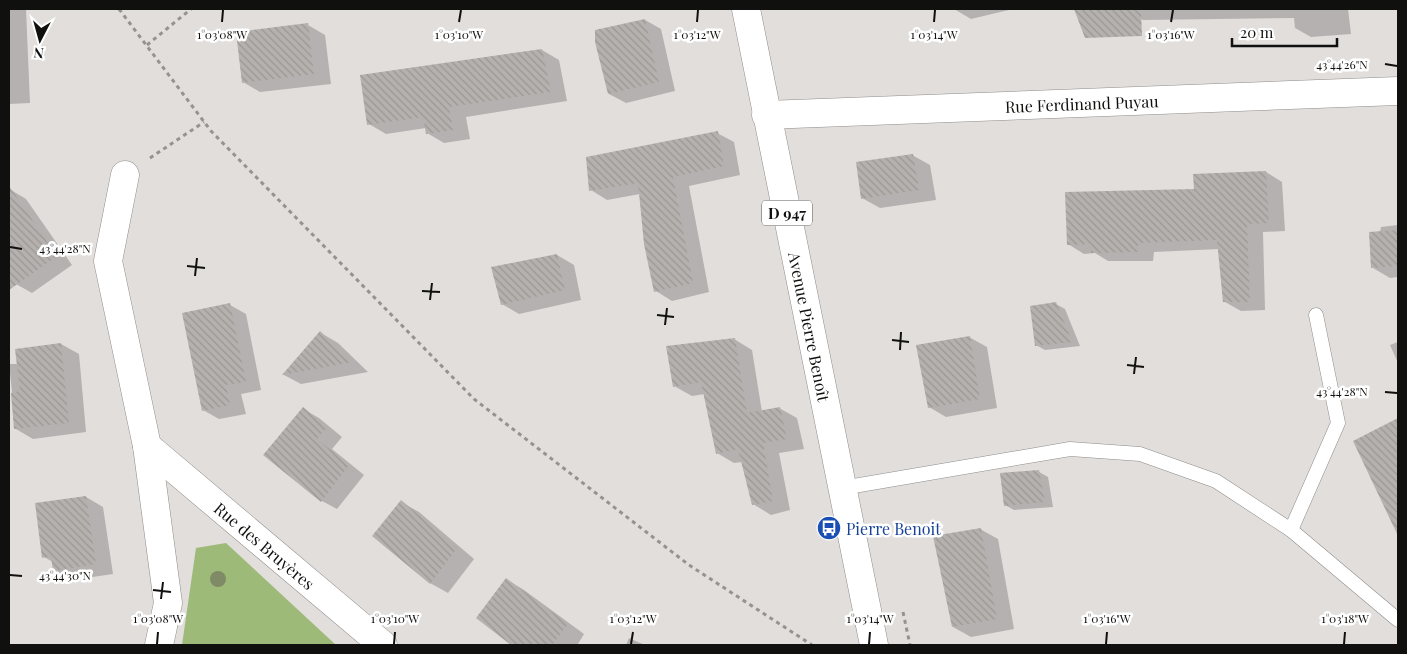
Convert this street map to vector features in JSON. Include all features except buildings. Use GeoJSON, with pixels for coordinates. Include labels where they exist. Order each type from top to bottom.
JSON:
{"type":"FeatureCollection","features":[{"type":"Feature","properties":{"kind":"street","name":"Avenue Pierre Benoît"},"geometry":{"type":"LineString","coordinates":[[746,9],[874,645]]}},
{"type":"Feature","properties":{"kind":"street","name":"Rue Ferdinand Puyau"},"geometry":{"type":"LineString","coordinates":[[766,115],[1398,91]]}},
{"type":"Feature","properties":{"kind":"street"},"geometry":{"type":"LineString","coordinates":[[125,175],[108,260],[146,446],[168,603],[159,645]]}},
{"type":"Feature","properties":{"kind":"street","name":"Rue des Bruyères"},"geometry":{"type":"LineString","coordinates":[[146,446],[383,645]]}},
{"type":"Feature","properties":{"kind":"lane"},"geometry":{"type":"LineString","coordinates":[[1291,530],[1338,423],[1316,315]]}},
{"type":"Feature","properties":{"kind":"lane"},"geometry":{"type":"LineString","coordinates":[[842,488],[1070,450],[1140,454],[1216,481],[1291,530],[1398,620]]}},
{"type":"Feature","properties":{"kind":"path"},"geometry":{"type":"LineString","coordinates":[[119,9],[204,122],[474,399],[689,565],[812,645]]}},
{"type":"Feature","properties":{"kind":"path"},"geometry":{"type":"LineString","coordinates":[[147,45],[191,9]]}},
{"type":"Feature","properties":{"kind":"path"},"geometry":{"type":"LineString","coordinates":[[125,175],[204,122]]}},
{"type":"Feature","properties":{"kind":"green space"},"geometry":{"type":"Polygon","coordinates":[[[226,543],[336,645],[182,645],[196,548],[226,543]]]}},
{"type":"Feature","properties":{"kind":"place","name":"Pierre Benoit"},"geometry":{"type":"Point","coordinates":[829,528]}}]}
